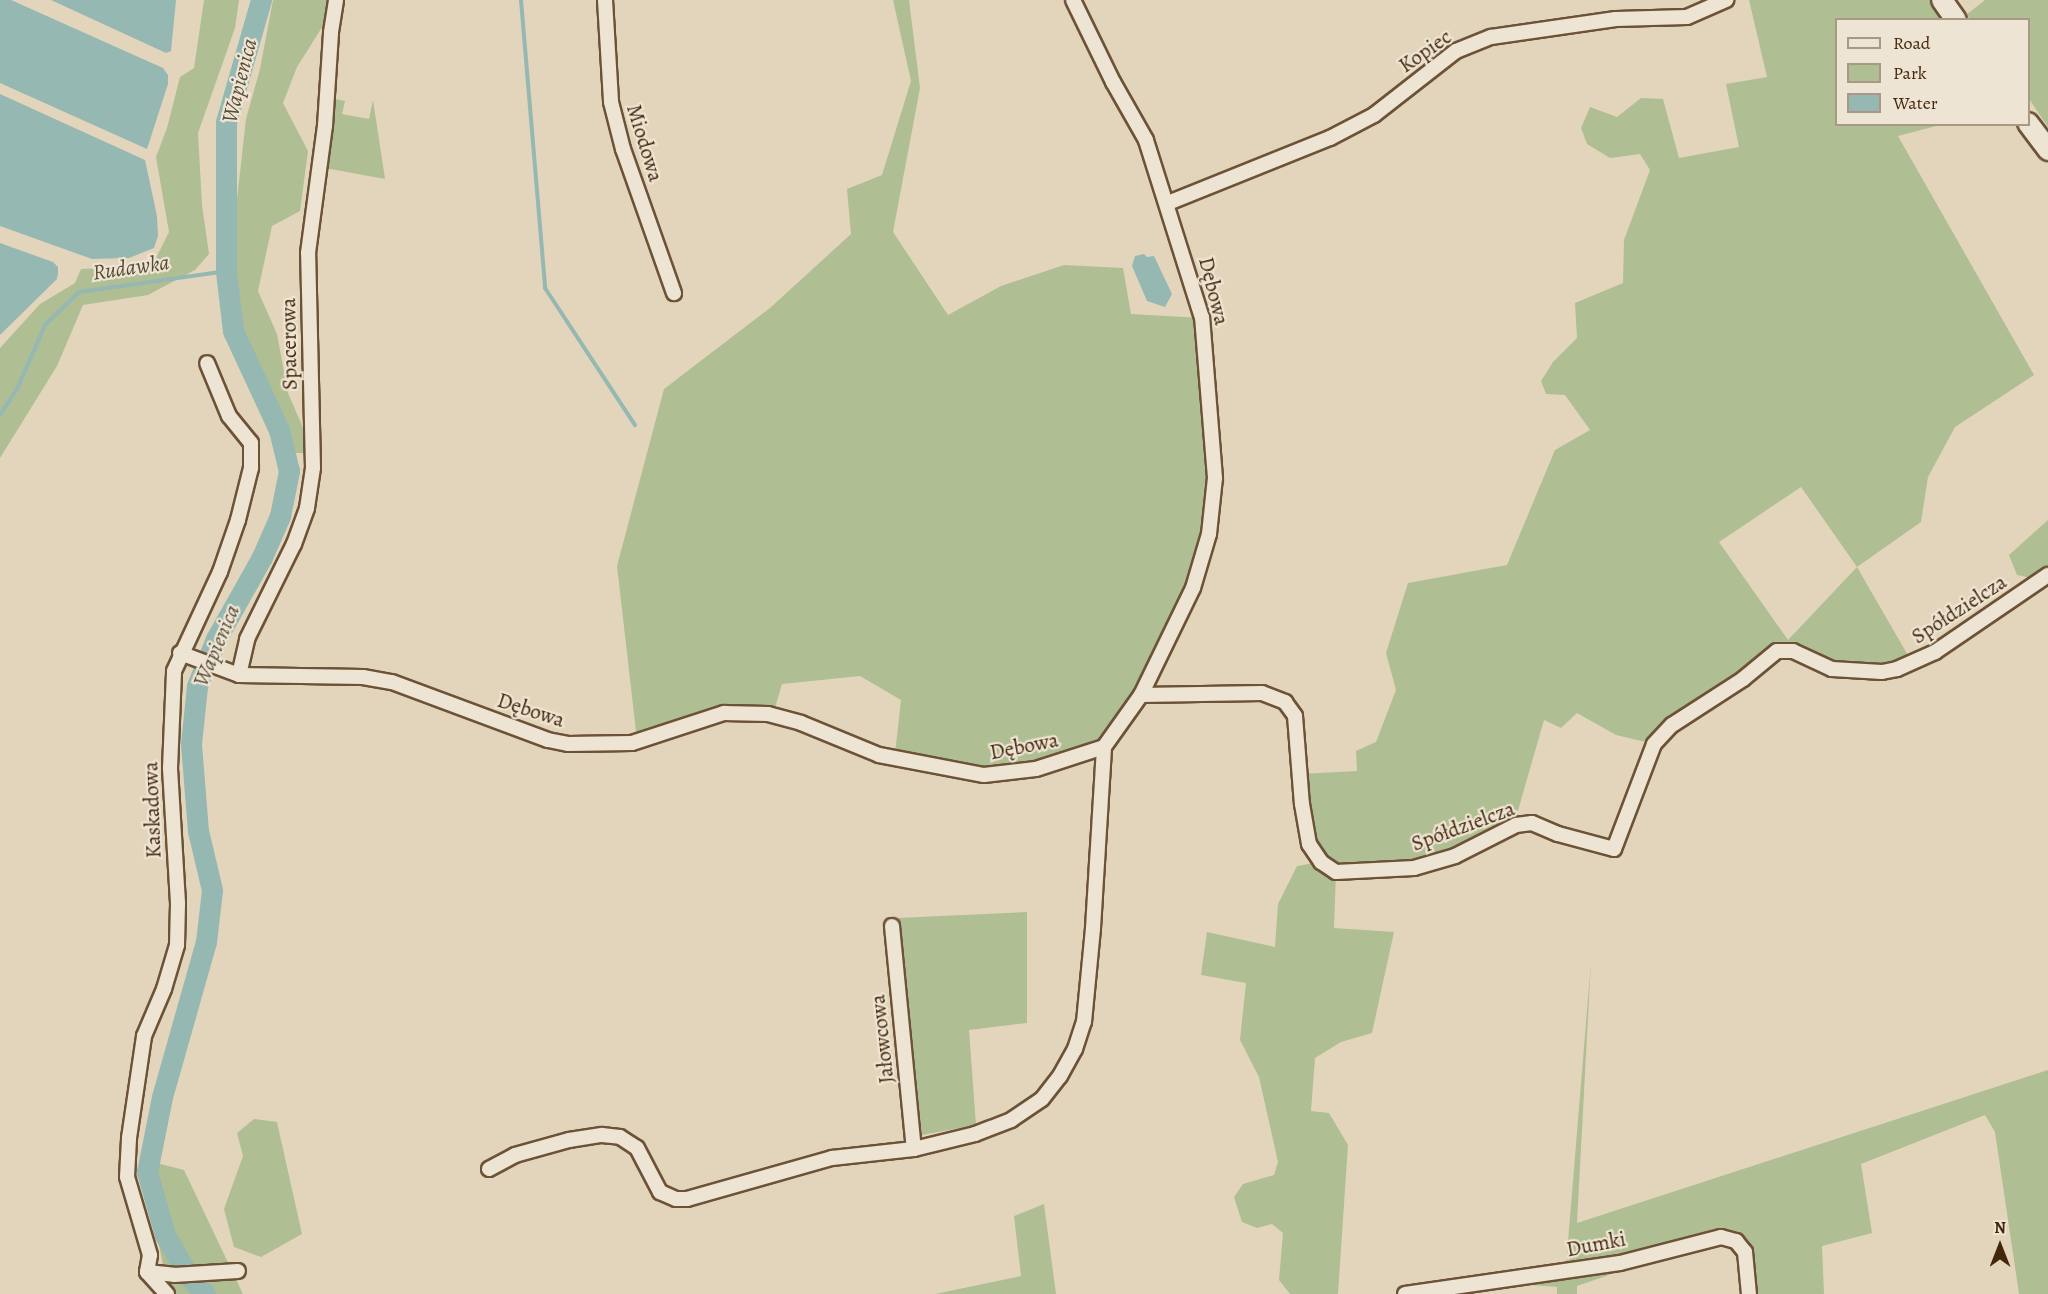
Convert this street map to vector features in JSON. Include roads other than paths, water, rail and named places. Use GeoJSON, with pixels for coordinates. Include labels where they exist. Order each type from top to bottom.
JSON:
{"type":"FeatureCollection","features":[{"type":"Feature","properties":{"kind":"street","name":"Spacerowa"},"geometry":{"type":"LineString","coordinates":[[239,675],[247,639],[294,544],[307,508],[313,468],[309,253],[325,126],[331,32],[336,0]]}},
{"type":"Feature","properties":{"kind":"street","name":"Miodowa"},"geometry":{"type":"LineString","coordinates":[[605,0],[610,102],[623,149],[674,293]]}},
{"type":"Feature","properties":{"kind":"street","name":"Dębowa"},"geometry":{"type":"LineString","coordinates":[[187,656],[239,675],[363,677],[392,682],[548,740],[568,744],[632,743],[724,712],[768,714],[801,723],[879,755],[984,775],[1036,769],[1104,747],[1141,695],[1193,588],[1209,534],[1215,478],[1202,318],[1146,140],[1113,82],[1073,0]]}},
{"type":"Feature","properties":{"kind":"street","name":"Kopiec"},"geometry":{"type":"LineString","coordinates":[[1167,203],[1374,116],[1456,51],[1491,37],[1616,19],[1687,17],[1726,0]]}},
{"type":"Feature","properties":{"kind":"street"},"geometry":{"type":"LineString","coordinates":[[1942,0],[1955,18]]}},
{"type":"Feature","properties":{"kind":"street"},"geometry":{"type":"LineString","coordinates":[[2030,126],[2048,150]]}},
{"type":"Feature","properties":{"kind":"street","name":"Kaskadowa"},"geometry":{"type":"LineString","coordinates":[[147,1272],[150,1256],[127,1177],[129,1137],[144,1036],[164,989],[177,945],[178,903],[170,768],[174,671],[187,656],[220,572],[238,520],[251,468],[251,443],[230,416],[207,363]]}},
{"type":"Feature","properties":{"kind":"street","name":"Spółdzielcza"},"geometry":{"type":"LineString","coordinates":[[1141,695],[1262,693],[1285,702],[1295,716],[1302,804],[1309,844],[1321,862],[1336,872],[1414,868],[1455,856],[1516,825],[1532,823],[1558,834],[1614,849],[1654,744],[1672,725],[1743,679],[1778,651],[1793,651],[1832,669],[1882,672],[1897,669],[1935,652],[2048,575]]}},
{"type":"Feature","properties":{"kind":"street"},"geometry":{"type":"LineString","coordinates":[[489,1169],[515,1155],[569,1140],[602,1134],[620,1137],[637,1148],[660,1192],[687,1199],[832,1158],[914,1149],[975,1134],[1011,1120],[1042,1099],[1060,1076],[1075,1049],[1084,1022],[1088,994],[1104,747]]}},
{"type":"Feature","properties":{"kind":"street","name":"Jałowcowa"},"geometry":{"type":"LineString","coordinates":[[892,926],[914,1149]]}},
{"type":"Feature","properties":{"kind":"street","name":"Dumki"},"geometry":{"type":"LineString","coordinates":[[1405,1294],[1620,1263],[1721,1237],[1736,1241],[1745,1252],[1749,1294]]}},
{"type":"Feature","properties":{"kind":"street"},"geometry":{"type":"LineString","coordinates":[[147,1272],[174,1275],[238,1271]]}},
{"type":"Feature","properties":{"kind":"street"},"geometry":{"type":"LineString","coordinates":[[147,1272],[167,1294]]}},
{"type":"Feature","properties":{"kind":"water"},"geometry":{"type":"Polygon","coordinates":[[[0,0],[11,0],[163,68],[168,75],[168,84],[147,149],[0,83],[0,0]]]}},
{"type":"Feature","properties":{"kind":"water"},"geometry":{"type":"Polygon","coordinates":[[[51,0],[176,0],[171,51],[166,53],[51,0]]]}},
{"type":"Feature","properties":{"kind":"water"},"geometry":{"type":"Polygon","coordinates":[[[0,94],[145,160],[157,216],[158,236],[154,248],[129,258],[92,259],[0,226],[0,94]]]}},
{"type":"Feature","properties":{"kind":"water"},"geometry":{"type":"Polygon","coordinates":[[[0,243],[53,262],[58,267],[58,273],[57,279],[0,335],[0,243]]]}},
{"type":"Feature","properties":{"kind":"water"},"geometry":{"type":"Polygon","coordinates":[[[1144,254],[1147,257],[1154,256],[1172,294],[1165,307],[1147,301],[1132,266],[1135,256],[1144,254]]]}},
{"type":"Feature","properties":{"kind":"waterway","name":"Wapienica"},"geometry":{"type":"LineString","coordinates":[[205,1294],[188,1275],[165,1235],[147,1172],[162,1097],[206,942],[212,890],[198,831],[191,744],[197,686],[216,639],[262,557],[280,516],[289,471],[279,430],[233,331],[226,271],[226,122],[261,0]]}},
{"type":"Feature","properties":{"kind":"waterway"},"geometry":{"type":"LineString","coordinates":[[521,0],[545,288],[635,425]]}},
{"type":"Feature","properties":{"kind":"waterway","name":"Rudawka"},"geometry":{"type":"LineString","coordinates":[[0,415],[18,387],[45,325],[79,292],[226,271]]}}]}
